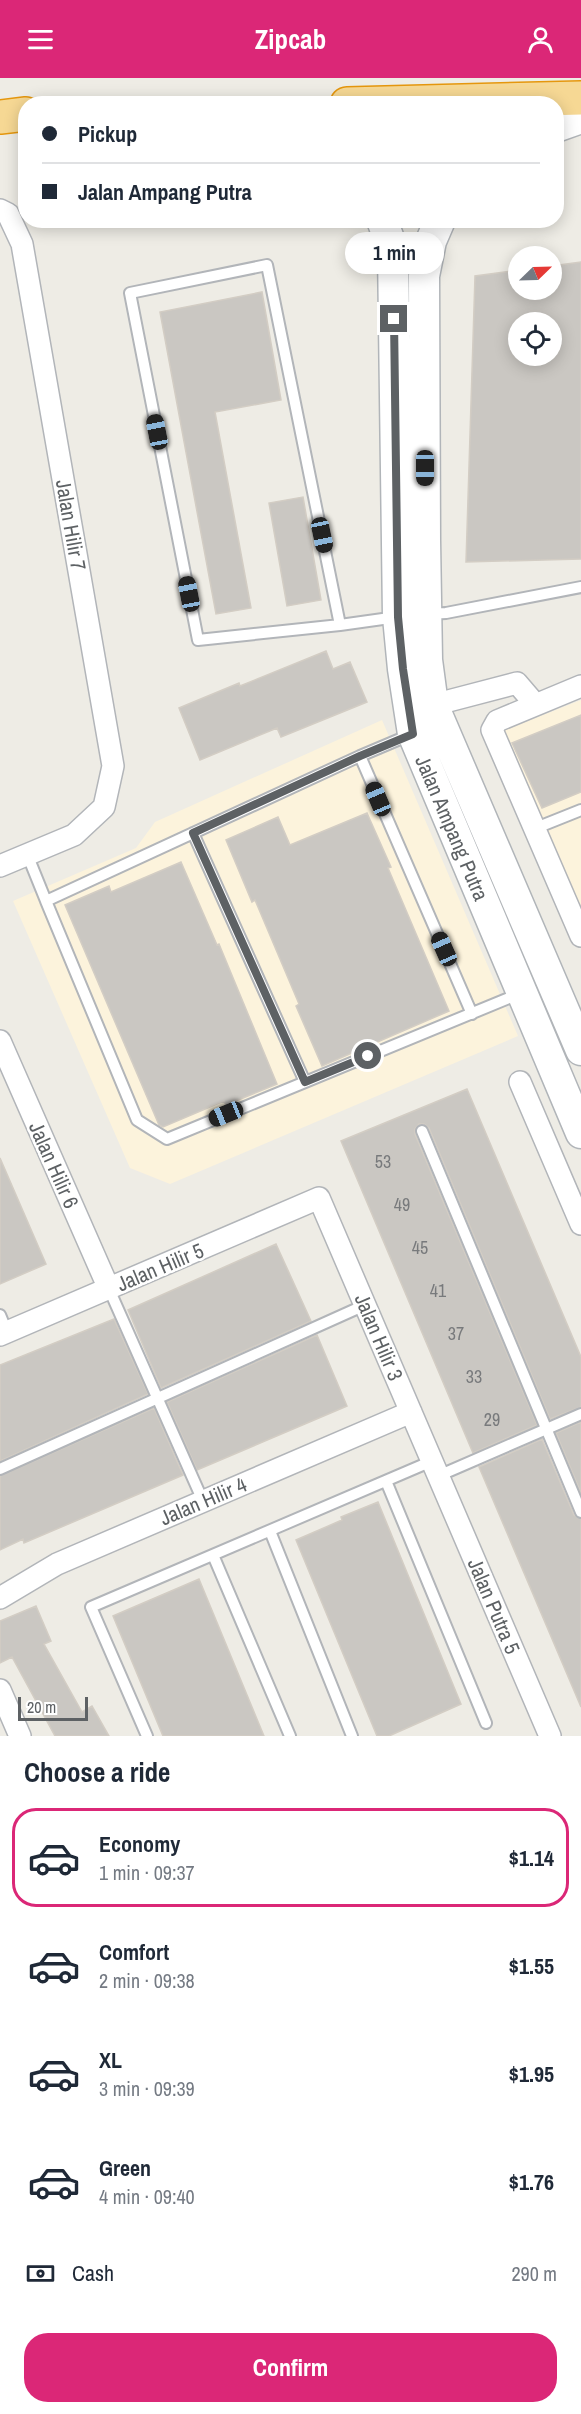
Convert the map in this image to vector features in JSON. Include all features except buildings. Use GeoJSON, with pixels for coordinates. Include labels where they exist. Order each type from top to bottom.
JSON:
{"type":"FeatureCollection","features":[{"type":"Feature","properties":{"kind":"highway"},"geometry":{"type":"LineString","coordinates":[[564,98],[581,98]]}},
{"type":"Feature","properties":{"kind":"highway"},"geometry":{"type":"LineString","coordinates":[[0,117],[18,115]]}},
{"type":"Feature","properties":{"kind":"street"},"geometry":{"type":"LineString","coordinates":[[564,124],[581,118]]}},
{"type":"Feature","properties":{"kind":"street","name":"Jalan Hilir 7"},"geometry":{"type":"LineString","coordinates":[[0,210],[8,214],[22,244],[113,766],[104,807],[74,834],[0,866]]}},
{"type":"Feature","properties":{"kind":"street","name":"Jalan Ampang Putra"},"geometry":{"type":"LineString","coordinates":[[385,228],[393,250],[412,616],[427,660],[433,705],[581,1050]]}},
{"type":"Feature","properties":{"kind":"street","name":"Jalan Ampang Putra"},"geometry":{"type":"LineString","coordinates":[[437,228],[431,241],[424,276],[412,616],[403,669],[413,734],[581,1133]]}},
{"type":"Feature","properties":{"kind":"street"},"geometry":{"type":"LineString","coordinates":[[433,705],[517,683],[535,704]]}},
{"type":"Feature","properties":{"kind":"street"},"geometry":{"type":"LineString","coordinates":[[581,686],[497,722],[492,730],[581,936]]}},
{"type":"Feature","properties":{"kind":"street","name":"Jalan Hilir 6"},"geometry":{"type":"LineString","coordinates":[[0,1041],[109,1289]]}},
{"type":"Feature","properties":{"kind":"street"},"geometry":{"type":"LineString","coordinates":[[520,1082],[581,1224]]}},
{"type":"Feature","properties":{"kind":"street","name":"Jalan Hilir 5"},"geometry":{"type":"LineString","coordinates":[[2,1327],[109,1289],[319,1198]]}},
{"type":"Feature","properties":{"kind":"street","name":"Jalan Hilir 3"},"geometry":{"type":"LineString","coordinates":[[319,1198],[435,1469]]}},
{"type":"Feature","properties":{"kind":"street","name":"Jalan Hilir 4"},"geometry":{"type":"LineString","coordinates":[[0,1598],[57,1564],[411,1412]]}},
{"type":"Feature","properties":{"kind":"street","name":"Jalan Putra 5"},"geometry":{"type":"LineString","coordinates":[[435,1469],[550,1736]]}},
{"type":"Feature","properties":{"kind":"street"},"geometry":{"type":"LineString","coordinates":[[0,1690],[20,1736]]}},
{"type":"Feature","properties":{"kind":"lane"},"geometry":{"type":"LineString","coordinates":[[340,626],[267,265],[130,293],[198,640],[340,626],[446,613],[581,587]]}},
{"type":"Feature","properties":{"kind":"lane"},"geometry":{"type":"LineString","coordinates":[[46,900],[413,734]]}},
{"type":"Feature","properties":{"kind":"lane"},"geometry":{"type":"LineString","coordinates":[[360,756],[472,1014]]}},
{"type":"Feature","properties":{"kind":"lane"},"geometry":{"type":"LineString","coordinates":[[536,828],[581,810]]}},
{"type":"Feature","properties":{"kind":"lane"},"geometry":{"type":"LineString","coordinates":[[193,833],[305,1082]]}},
{"type":"Feature","properties":{"kind":"lane"},"geometry":{"type":"LineString","coordinates":[[27,854],[137,1120],[167,1139],[521,993]]}},
{"type":"Feature","properties":{"kind":"lane"},"geometry":{"type":"LineString","coordinates":[[422,1131],[581,1512]]}},
{"type":"Feature","properties":{"kind":"lane"},"geometry":{"type":"LineString","coordinates":[[109,1289],[203,1501]]}},
{"type":"Feature","properties":{"kind":"lane"},"geometry":{"type":"LineString","coordinates":[[0,1469],[365,1305]]}},
{"type":"Feature","properties":{"kind":"lane"},"geometry":{"type":"LineString","coordinates":[[147,1736],[91,1607],[386,1481],[435,1469],[581,1414]]}},
{"type":"Feature","properties":{"kind":"lane"},"geometry":{"type":"LineString","coordinates":[[386,1481],[486,1723]]}},
{"type":"Feature","properties":{"kind":"lane"},"geometry":{"type":"LineString","coordinates":[[270,1531],[352,1736]]}},
{"type":"Feature","properties":{"kind":"lane"},"geometry":{"type":"LineString","coordinates":[[213,1555],[290,1736]]}},
{"type":"Feature","properties":{"kind":"shaded area"},"geometry":{"type":"Polygon","coordinates":[[[581,700],[581,913],[502,731],[581,700]]]}},
{"type":"Feature","properties":{"kind":"shaded area"},"geometry":{"type":"Polygon","coordinates":[[[382,720],[518,1036],[170,1184],[130,1168],[13,901],[136,848],[155,822],[382,720]]]}},
{"type":"Feature","properties":{"kind":"route"},"geometry":{"type":"LineString","coordinates":[[368,1056],[305,1082],[193,833],[413,734],[398,617],[394,319]]}}]}
